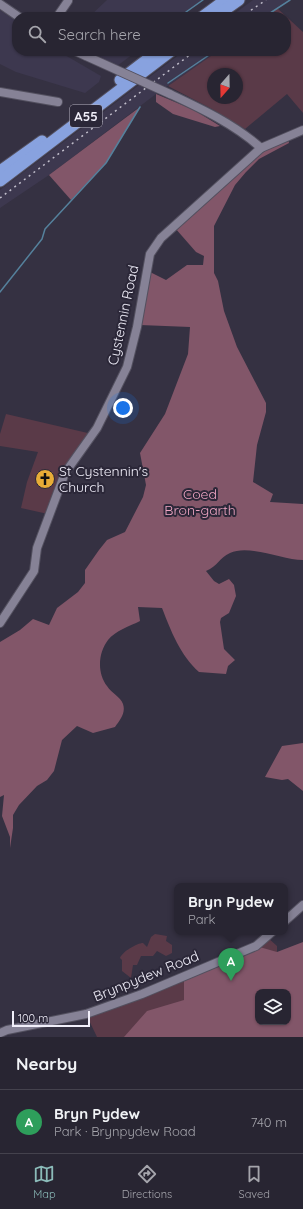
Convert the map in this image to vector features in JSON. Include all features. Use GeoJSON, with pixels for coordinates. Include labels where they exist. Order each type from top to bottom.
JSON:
{"type":"FeatureCollection","features":[{"type":"Feature","properties":{"kind":"highway"},"geometry":{"type":"LineString","coordinates":[[209,12],[225,0]]}},
{"type":"Feature","properties":{"kind":"highway"},"geometry":{"type":"LineString","coordinates":[[222,12],[239,0]]}},
{"type":"Feature","properties":{"kind":"highway","name":"A55"},"geometry":{"type":"LineString","coordinates":[[0,171],[32,149],[152,56]]}},
{"type":"Feature","properties":{"kind":"highway","name":"A55"},"geometry":{"type":"LineString","coordinates":[[0,181],[164,56]]}},
{"type":"Feature","properties":{"kind":"street"},"geometry":{"type":"LineString","coordinates":[[60,12],[68,1]]}},
{"type":"Feature","properties":{"kind":"street"},"geometry":{"type":"LineString","coordinates":[[3,3],[13,12]]}},
{"type":"Feature","properties":{"kind":"street"},"geometry":{"type":"LineString","coordinates":[[86,56],[205,111],[243,132],[261,148]]}},
{"type":"Feature","properties":{"kind":"street"},"geometry":{"type":"LineString","coordinates":[[0,92],[58,102]]}},
{"type":"Feature","properties":{"kind":"street","name":"Cystennin Road"},"geometry":{"type":"LineString","coordinates":[[0,623],[34,571],[37,548],[64,477],[97,428],[127,367],[137,327],[146,271],[152,248],[161,238],[261,148],[303,130]]}},
{"type":"Feature","properties":{"kind":"street"},"geometry":{"type":"LineString","coordinates":[[288,918],[303,905]]}},
{"type":"Feature","properties":{"kind":"street","name":"Brynpydew Road"},"geometry":{"type":"LineString","coordinates":[[0,1033],[7,1030],[86,1014],[142,994],[256,946],[269,935]]}},
{"type":"Feature","properties":{"kind":"shaded area"},"geometry":{"type":"Polygon","coordinates":[[[107,0],[203,0],[186,12],[94,12],[107,0]]]}},
{"type":"Feature","properties":{"kind":"shaded area"},"geometry":{"type":"Polygon","coordinates":[[[253,0],[290,0],[272,12],[237,12],[253,0]]]}},
{"type":"Feature","properties":{"kind":"shaded area"},"geometry":{"type":"Polygon","coordinates":[[[277,8],[281,12],[272,12],[277,8]]]}},
{"type":"Feature","properties":{"kind":"shaded area"},"geometry":{"type":"Polygon","coordinates":[[[0,10],[12,18],[12,56],[67,56],[101,76],[99,82],[85,93],[16,72],[0,64],[0,10]]]}},
{"type":"Feature","properties":{"kind":"shaded area"},"geometry":{"type":"Polygon","coordinates":[[[291,21],[303,32],[303,113],[287,94],[245,129],[212,109],[168,86],[211,56],[291,56],[291,21]]]}},
{"type":"Feature","properties":{"kind":"shaded area"},"geometry":{"type":"Polygon","coordinates":[[[95,56],[130,56],[117,66],[95,56]]]}},
{"type":"Feature","properties":{"kind":"shaded area"},"geometry":{"type":"Polygon","coordinates":[[[177,56],[211,56],[156,94],[49,175],[0,208],[0,190],[177,56]]]}},
{"type":"Feature","properties":{"kind":"shaded area"},"geometry":{"type":"Polygon","coordinates":[[[6,414],[92,434],[66,467],[48,514],[21,508],[27,482],[38,452],[0,446],[0,434],[6,414]]]}},
{"type":"Feature","properties":{"kind":"shaded area"},"geometry":{"type":"Polygon","coordinates":[[[155,934],[167,936],[166,941],[172,945],[172,953],[166,956],[157,951],[153,956],[141,956],[137,965],[133,965],[131,978],[122,971],[121,956],[137,944],[143,943],[147,947],[151,937],[155,934]]]}},
{"type":"Feature","properties":{"kind":"shaded area"},"geometry":{"type":"Polygon","coordinates":[[[267,937],[277,946],[277,952],[288,989],[255,989],[255,1025],[291,1025],[291,998],[303,1037],[97,1037],[86,1014],[267,937]]]}},
{"type":"Feature","properties":{"kind":"green space"},"geometry":{"type":"Polygon","coordinates":[[[156,94],[194,110],[220,126],[215,127],[173,114],[156,102],[156,94]]]}},
{"type":"Feature","properties":{"kind":"green space"},"geometry":{"type":"Polygon","coordinates":[[[140,107],[106,163],[71,200],[49,175],[140,107]]]}},
{"type":"Feature","properties":{"kind":"green space","name":"Coed Bron-garth"},"geometry":{"type":"Polygon","coordinates":[[[288,138],[289,143],[259,159],[235,185],[214,226],[214,273],[218,281],[224,311],[237,347],[266,403],[266,412],[257,445],[253,482],[273,494],[270,502],[303,504],[303,560],[246,550],[226,555],[213,567],[206,571],[214,581],[219,584],[229,579],[234,585],[236,596],[229,613],[221,618],[220,622],[224,649],[235,660],[228,666],[226,674],[199,672],[181,650],[162,608],[138,607],[140,621],[123,629],[108,640],[102,651],[100,663],[100,669],[104,681],[109,689],[122,701],[124,710],[122,716],[115,727],[93,733],[77,726],[62,740],[54,771],[47,780],[37,786],[19,805],[13,815],[10,848],[10,837],[2,816],[4,795],[0,797],[0,642],[20,630],[33,619],[49,625],[57,608],[78,592],[85,583],[85,570],[107,540],[125,532],[143,497],[146,485],[140,453],[165,414],[188,354],[190,327],[140,325],[148,271],[166,280],[187,265],[203,265],[204,256],[196,252],[175,228],[265,148],[288,138]]]}},
{"type":"Feature","properties":{"kind":"green space"},"geometry":{"type":"Polygon","coordinates":[[[303,743],[303,791],[288,779],[282,780],[265,777],[282,746],[303,743]]]}},
{"type":"Feature","properties":{"kind":"green space"},"geometry":{"type":"Polygon","coordinates":[[[303,942],[303,1037],[124,1037],[147,1011],[184,1000],[184,976],[256,946],[277,952],[303,942]]]}},
{"type":"Feature","properties":{"kind":"waterway"},"geometry":{"type":"LineString","coordinates":[[186,12],[203,0]]}},
{"type":"Feature","properties":{"kind":"waterway"},"geometry":{"type":"LineString","coordinates":[[272,12],[290,0]]}},
{"type":"Feature","properties":{"kind":"waterway"},"geometry":{"type":"LineString","coordinates":[[168,83],[208,56]]}},
{"type":"Feature","properties":{"kind":"waterway"},"geometry":{"type":"LineString","coordinates":[[0,292],[42,239],[45,229],[106,163],[140,107]]}},
{"type":"Feature","properties":{"kind":"railway"},"geometry":{"type":"LineString","coordinates":[[248,12],[266,0]]}},
{"type":"Feature","properties":{"kind":"railway"},"geometry":{"type":"LineString","coordinates":[[0,198],[188,56]]}},
{"type":"Feature","properties":{"kind":"place","name":"St Cystennin's Church"},"geometry":{"type":"Point","coordinates":[45,479]}},
{"type":"Feature","properties":{"kind":"place","name":"Bryn Pydew"},"geometry":{"type":"Point","coordinates":[231,981]}}]}
